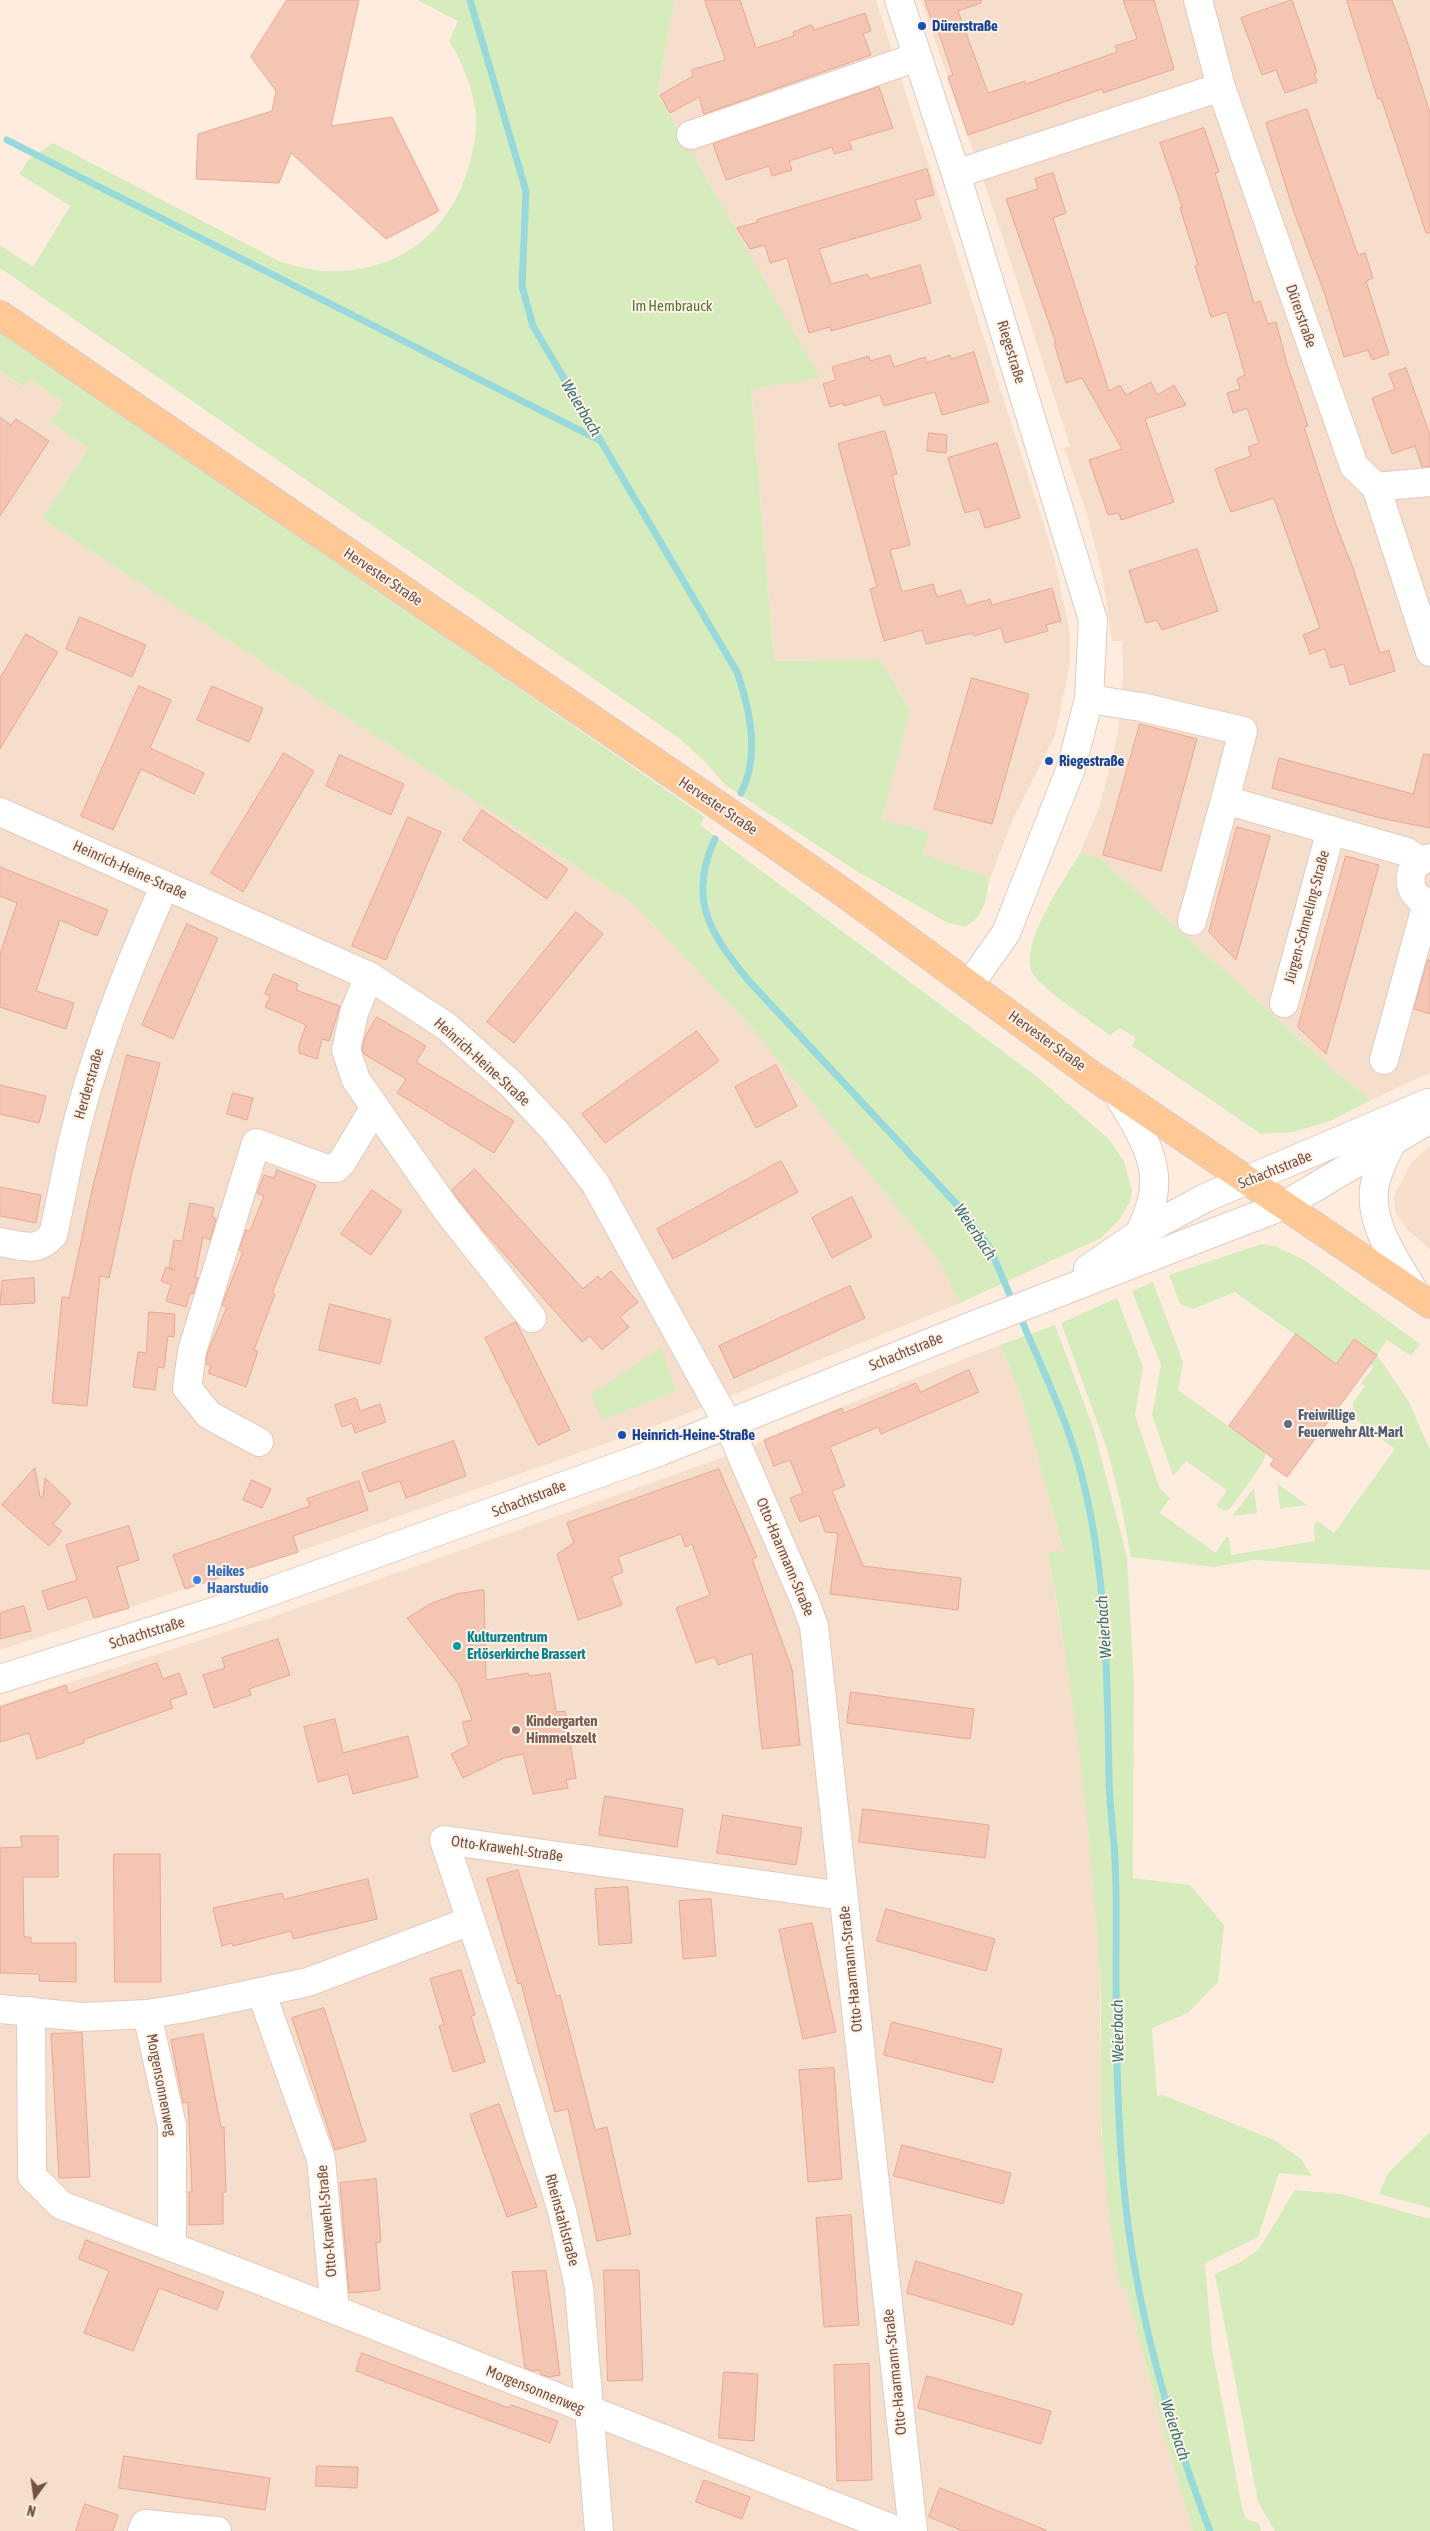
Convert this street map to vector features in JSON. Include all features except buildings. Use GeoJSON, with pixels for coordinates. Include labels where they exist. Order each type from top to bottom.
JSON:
{"type":"FeatureCollection","features":[{"type":"Feature","properties":{"kind":"main road","name":"Hervester Straße"},"geometry":{"type":"LineString","coordinates":[[0,314],[760,834],[1116,1091],[1422,1298]]}},
{"type":"Feature","properties":{"kind":"street","name":"Riegestraße"},"geometry":{"type":"LineString","coordinates":[[899,0],[956,174],[1093,620],[1089,700],[1071,768],[1006,933],[970,984]]}},
{"type":"Feature","properties":{"kind":"street","name":"Dürerstraße"},"geometry":{"type":"LineString","coordinates":[[1198,0],[1221,86],[1354,466],[1376,487]]}},
{"type":"Feature","properties":{"kind":"street"},"geometry":{"type":"LineString","coordinates":[[691,135],[918,56]]}},
{"type":"Feature","properties":{"kind":"street"},"geometry":{"type":"LineString","coordinates":[[956,174],[1221,86]]}},
{"type":"Feature","properties":{"kind":"street"},"geometry":{"type":"LineString","coordinates":[[1430,482],[1376,487],[1430,652]]}},
{"type":"Feature","properties":{"kind":"street"},"geometry":{"type":"LineString","coordinates":[[1089,700],[1141,707],[1244,731],[1192,920]]}},
{"type":"Feature","properties":{"kind":"street","name":"Jürgen-Schmeling-Straße"},"geometry":{"type":"LineString","coordinates":[[1225,800],[1407,852],[1425,859],[1412,871],[1410,884],[1416,896],[1428,903],[1384,1060]]}},
{"type":"Feature","properties":{"kind":"street","name":"Heinrich-Heine-Straße"},"geometry":{"type":"LineString","coordinates":[[0,812],[369,976],[446,1026],[509,1082],[555,1131],[595,1183],[728,1424]]}},
{"type":"Feature","properties":{"kind":"street","name":"Jürgen-Schmeling-Straße"},"geometry":{"type":"LineString","coordinates":[[1284,1003],[1331,830]]}},
{"type":"Feature","properties":{"kind":"street","name":"Herderstraße"},"geometry":{"type":"LineString","coordinates":[[0,1242],[30,1247],[45,1244],[54,1235],[72,1145],[98,1052],[130,962],[165,885]]}},
{"type":"Feature","properties":{"kind":"street"},"geometry":{"type":"LineString","coordinates":[[369,976],[354,1013],[346,1050],[356,1080],[446,1209],[532,1318]]}},
{"type":"Feature","properties":{"kind":"street"},"geometry":{"type":"LineString","coordinates":[[1116,1091],[1148,1148],[1153,1166],[1155,1182],[1152,1203],[1140,1233]]}},
{"type":"Feature","properties":{"kind":"street","name":"Schachtstraße"},"geometry":{"type":"LineString","coordinates":[[1042,1299],[1140,1233],[1205,1198],[1430,1102]]}},
{"type":"Feature","properties":{"kind":"street"},"geometry":{"type":"LineString","coordinates":[[258,1442],[209,1416],[187,1388],[192,1351],[256,1143],[324,1168],[336,1168],[342,1162],[375,1107]]}},
{"type":"Feature","properties":{"kind":"street","name":"Schachtstraße"},"geometry":{"type":"LineString","coordinates":[[0,1679],[219,1610],[442,1531],[728,1424],[988,1320],[1285,1205],[1430,1119]]}},
{"type":"Feature","properties":{"kind":"street"},"geometry":{"type":"LineString","coordinates":[[1392,1142],[1374,1188],[1374,1207],[1383,1238],[1422,1298]]}},
{"type":"Feature","properties":{"kind":"street","name":"Otto-Haarmann-Straße"},"geometry":{"type":"LineString","coordinates":[[728,1424],[814,1626],[913,2531]]}},
{"type":"Feature","properties":{"kind":"street","name":"Otto-Krawehl-Straße"},"geometry":{"type":"LineString","coordinates":[[470,1920],[444,1840],[843,1896]]}},
{"type":"Feature","properties":{"kind":"street"},"geometry":{"type":"LineString","coordinates":[[0,2009],[83,2017],[147,2014],[308,1982],[470,1920]]}},
{"type":"Feature","properties":{"kind":"street","name":"Rheinstahlstraße"},"geometry":{"type":"LineString","coordinates":[[470,1920],[506,2026],[562,2211],[579,2287],[591,2412],[599,2531]]}},
{"type":"Feature","properties":{"kind":"street","name":"Otto-Krawehl-Straße"},"geometry":{"type":"LineString","coordinates":[[261,1992],[321,2159],[335,2310]]}},
{"type":"Feature","properties":{"kind":"street","name":"Morgensonnenweg"},"geometry":{"type":"LineString","coordinates":[[31,2011],[32,2176],[61,2205],[172,2246],[898,2531]]}},
{"type":"Feature","properties":{"kind":"street","name":"Morgensonnenweg"},"geometry":{"type":"LineString","coordinates":[[147,2014],[172,2126],[172,2246]]}},
{"type":"Feature","properties":{"kind":"street"},"geometry":{"type":"LineString","coordinates":[[142,2531],[145,2524],[217,2531]]}},
{"type":"Feature","properties":{"kind":"shaded area"},"geometry":{"type":"Polygon","coordinates":[[[674,0],[876,0],[1054,557],[1070,633],[1070,664],[1055,735],[1013,819],[990,878],[923,854],[930,832],[882,820],[910,711],[880,659],[774,661],[751,388],[819,378],[658,94],[674,0]]]}},
{"type":"Feature","properties":{"kind":"shaded area"},"geometry":{"type":"Polygon","coordinates":[[[921,0],[1430,0],[1430,1073],[1371,1100],[1337,1073],[1100,858],[1080,853],[1099,808],[1118,734],[1123,675],[1122,641],[1112,641],[1102,575],[1087,514],[1064,448],[1070,446],[1000,229],[921,0]]]}},
{"type":"Feature","properties":{"kind":"shaded area"},"geometry":{"type":"Polygon","coordinates":[[[0,371],[23,387],[30,379],[64,403],[50,422],[88,448],[42,519],[635,905],[748,1024],[938,1258],[960,1303],[658,1425],[309,1548],[0,1650],[0,371]]]}},
{"type":"Feature","properties":{"kind":"shaded area"},"geometry":{"type":"Polygon","coordinates":[[[1430,1146],[1430,1250],[1408,1230],[1395,1212],[1394,1196],[1411,1163],[1430,1146]]]}},
{"type":"Feature","properties":{"kind":"shaded area"},"geometry":{"type":"Polygon","coordinates":[[[1000,1345],[1019,1388],[1064,1553],[1048,1552],[1077,1725],[1093,1866],[1100,1982],[1101,2133],[1115,2256],[1126,2288],[1168,2448],[1193,2531],[0,2531],[0,1705],[269,1618],[755,1446],[755,1444],[854,1402],[1000,1345]]]}},
{"type":"Feature","properties":{"kind":"green space","name":"Im Hembrauck"},"geometry":{"type":"Polygon","coordinates":[[[417,0],[674,0],[658,94],[820,378],[751,389],[774,661],[880,659],[910,711],[882,820],[930,832],[923,854],[990,878],[981,912],[965,927],[946,922],[858,872],[725,785],[705,762],[679,738],[0,268],[0,245],[33,267],[70,206],[19,174],[28,160],[53,143],[281,262],[314,270],[333,271],[358,269],[381,264],[402,255],[436,227],[450,209],[461,188],[469,165],[476,129],[476,115],[471,90],[462,65],[449,41],[458,21],[417,0]]]}},
{"type":"Feature","properties":{"kind":"green space"},"geometry":{"type":"Polygon","coordinates":[[[0,329],[705,817],[700,825],[1036,1076],[1109,1139],[1124,1161],[1132,1191],[1130,1202],[1119,1220],[1101,1238],[960,1303],[938,1258],[748,1024],[635,905],[42,519],[88,448],[50,422],[64,403],[30,379],[24,387],[0,371],[0,329]]]}},
{"type":"Feature","properties":{"kind":"green space"},"geometry":{"type":"Polygon","coordinates":[[[1080,853],[1100,858],[1337,1073],[1371,1100],[1330,1121],[1294,1132],[1261,1134],[1132,1046],[1136,1038],[1120,1028],[1110,1035],[1067,1005],[1044,986],[1032,972],[1030,960],[1032,945],[1046,911],[1080,853]]]}},
{"type":"Feature","properties":{"kind":"green space"},"geometry":{"type":"Polygon","coordinates":[[[1261,1244],[1275,1246],[1306,1261],[1420,1344],[1411,1356],[1387,1340],[1377,1355],[1354,1339],[1336,1364],[1235,1292],[1193,1309],[1180,1304],[1169,1275],[1261,1244]]]}},
{"type":"Feature","properties":{"kind":"green space"},"geometry":{"type":"Polygon","coordinates":[[[1153,1282],[1183,1362],[1178,1390],[1266,1453],[1261,1466],[1229,1510],[1224,1511],[1216,1506],[1227,1490],[1186,1461],[1173,1476],[1152,1415],[1161,1365],[1132,1291],[1153,1282]]]}},
{"type":"Feature","properties":{"kind":"green space"},"geometry":{"type":"Polygon","coordinates":[[[1117,1298],[1143,1367],[1135,1415],[1160,1489],[1170,1498],[1160,1513],[1216,1553],[1226,1537],[1229,1537],[1231,1555],[1315,1541],[1314,1525],[1318,1521],[1334,1533],[1395,1449],[1354,1418],[1353,1403],[1365,1386],[1361,1383],[1374,1367],[1370,1364],[1377,1355],[1409,1402],[1430,1450],[1430,1570],[1253,1560],[1214,1567],[1131,1557],[1121,1504],[1107,1449],[1061,1323],[1117,1298]]]}},
{"type":"Feature","properties":{"kind":"green space"},"geometry":{"type":"Polygon","coordinates":[[[1055,1325],[1094,1430],[1127,1557],[1134,1682],[1133,1878],[1190,1885],[1224,1925],[1218,1982],[1188,2013],[1152,2028],[1157,2096],[1163,2095],[1274,2140],[1301,2159],[1312,2176],[1279,2173],[1258,2237],[1205,2263],[1212,2348],[1242,2507],[1246,2519],[1259,2523],[1261,2531],[1193,2531],[1168,2448],[1126,2288],[1120,2287],[1109,2211],[1102,2134],[1100,2095],[1101,1998],[1097,1925],[1087,1818],[1074,1712],[1048,1552],[1064,1552],[1019,1389],[1000,1345],[1055,1325]]]}},
{"type":"Feature","properties":{"kind":"green space"},"geometry":{"type":"Polygon","coordinates":[[[661,1348],[676,1391],[602,1420],[591,1394],[661,1348]]]}},
{"type":"Feature","properties":{"kind":"green space"},"geometry":{"type":"Polygon","coordinates":[[[1277,1483],[1307,1505],[1280,1509],[1277,1483]]]}},
{"type":"Feature","properties":{"kind":"green space"},"geometry":{"type":"Polygon","coordinates":[[[1254,1488],[1257,1513],[1232,1516],[1254,1488]]]}},
{"type":"Feature","properties":{"kind":"green space"},"geometry":{"type":"Polygon","coordinates":[[[1430,2132],[1430,2208],[1379,2194],[1388,2173],[1430,2132]]]}},
{"type":"Feature","properties":{"kind":"green space"},"geometry":{"type":"Polygon","coordinates":[[[1295,2190],[1341,2194],[1430,2219],[1430,2531],[1275,2531],[1258,2502],[1215,2274],[1239,2263],[1259,2249],[1295,2190]]]}},
{"type":"Feature","properties":{"kind":"waterway","name":"Weierbach"},"geometry":{"type":"LineString","coordinates":[[470,0],[526,191],[522,286],[533,326],[737,672],[746,701],[752,749],[747,779],[741,793]]}},
{"type":"Feature","properties":{"kind":"waterway"},"geometry":{"type":"LineString","coordinates":[[7,140],[599,440]]}},
{"type":"Feature","properties":{"kind":"waterway","name":"Weierbach"},"geometry":{"type":"LineString","coordinates":[[715,839],[707,860],[703,880],[703,898],[713,931],[723,947],[748,980],[962,1210],[990,1248],[1014,1305]]}},
{"type":"Feature","properties":{"kind":"waterway","name":"Weierbach"},"geometry":{"type":"LineString","coordinates":[[1019,1314],[1073,1444],[1085,1489],[1098,1560],[1106,1667],[1109,1786],[1116,1887],[1116,2021],[1120,2140],[1125,2199],[1130,2242],[1146,2326],[1168,2409],[1210,2531]]}},
{"type":"Feature","properties":{"kind":"place","name":"Dürerstraße"},"geometry":{"type":"Point","coordinates":[922,26]}},
{"type":"Feature","properties":{"kind":"place","name":"Riegestraße"},"geometry":{"type":"Point","coordinates":[1049,761]}},
{"type":"Feature","properties":{"kind":"place","name":"Freiwillige Feuerwehr Alt-Marl"},"geometry":{"type":"Point","coordinates":[1288,1424]}},
{"type":"Feature","properties":{"kind":"place","name":"Heinrich-Heine-Straße"},"geometry":{"type":"Point","coordinates":[622,1435]}},
{"type":"Feature","properties":{"kind":"place","name":"Heikes Haarstudio"},"geometry":{"type":"Point","coordinates":[197,1580]}},
{"type":"Feature","properties":{"kind":"place","name":"Kulturzentrum Erlöserkirche Brassert"},"geometry":{"type":"Point","coordinates":[457,1646]}},
{"type":"Feature","properties":{"kind":"place","name":"Kindergarten Himmelszelt"},"geometry":{"type":"Point","coordinates":[516,1730]}}]}
